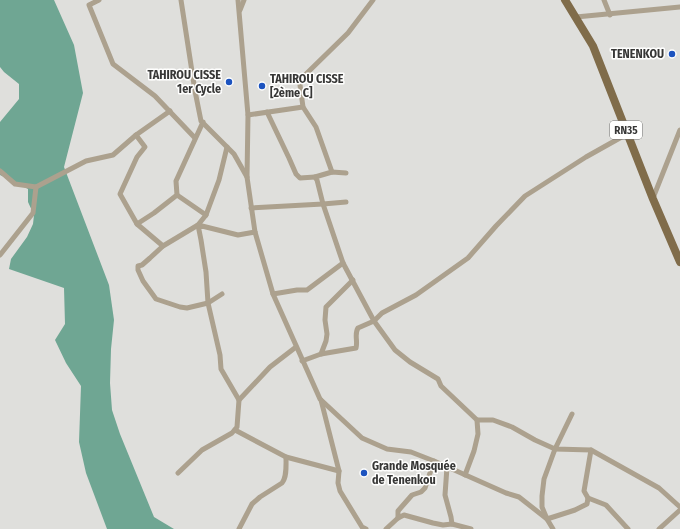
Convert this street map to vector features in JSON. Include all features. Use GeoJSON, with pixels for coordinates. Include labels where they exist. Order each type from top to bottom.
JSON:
{"type":"FeatureCollection","features":[{"type":"Feature","properties":{"kind":"main road","name":"RN35"},"geometry":{"type":"LineString","coordinates":[[565,0],[593,46],[653,199],[680,262]]}},
{"type":"Feature","properties":{"kind":"street"},"geometry":{"type":"LineString","coordinates":[[99,0],[90,5],[113,64],[155,96],[195,138]]}},
{"type":"Feature","properties":{"kind":"street"},"geometry":{"type":"LineString","coordinates":[[181,0],[201,121],[234,154],[247,177]]}},
{"type":"Feature","properties":{"kind":"street"},"geometry":{"type":"LineString","coordinates":[[238,0],[248,115],[247,177],[255,232],[273,294],[320,399],[339,471],[338,483],[340,491],[363,528]]}},
{"type":"Feature","properties":{"kind":"street"},"geometry":{"type":"LineString","coordinates":[[239,14],[244,0]]}},
{"type":"Feature","properties":{"kind":"street"},"geometry":{"type":"LineString","coordinates":[[332,172],[316,127],[303,107],[300,86],[305,75],[348,33],[373,0]]}},
{"type":"Feature","properties":{"kind":"street"},"geometry":{"type":"LineString","coordinates":[[604,0],[610,15]]}},
{"type":"Feature","properties":{"kind":"street"},"geometry":{"type":"LineString","coordinates":[[576,17],[610,15],[680,7]]}},
{"type":"Feature","properties":{"kind":"street"},"geometry":{"type":"LineString","coordinates":[[248,115],[303,107]]}},
{"type":"Feature","properties":{"kind":"street"},"geometry":{"type":"LineString","coordinates":[[0,171],[15,184],[36,187],[86,161],[113,155],[136,135],[170,111]]}},
{"type":"Feature","properties":{"kind":"street"},"geometry":{"type":"LineString","coordinates":[[267,112],[296,174],[300,178],[315,177],[332,172],[346,173]]}},
{"type":"Feature","properties":{"kind":"street"},"geometry":{"type":"LineString","coordinates":[[177,195],[176,181],[203,122]]}},
{"type":"Feature","properties":{"kind":"street"},"geometry":{"type":"LineString","coordinates":[[653,199],[680,130]]}},
{"type":"Feature","properties":{"kind":"street"},"geometry":{"type":"LineString","coordinates":[[302,361],[320,354],[356,348],[356,330],[358,328],[374,321],[382,313],[416,295],[468,258],[525,196],[586,157],[627,134]]}},
{"type":"Feature","properties":{"kind":"street"},"geometry":{"type":"LineString","coordinates":[[136,135],[145,147],[137,157],[120,194],[137,224],[163,246]]}},
{"type":"Feature","properties":{"kind":"street"},"geometry":{"type":"LineString","coordinates":[[222,294],[208,303],[186,308],[156,299],[143,281],[138,270],[138,266],[146,262],[163,246],[198,225],[206,215],[219,180],[227,147]]}},
{"type":"Feature","properties":{"kind":"street"},"geometry":{"type":"LineString","coordinates":[[315,177],[318,180],[323,204],[343,264],[374,321],[394,350],[410,362],[438,379],[441,386],[477,420],[478,434],[474,451],[465,475]]}},
{"type":"Feature","properties":{"kind":"street"},"geometry":{"type":"LineString","coordinates":[[0,255],[33,213],[36,187]]}},
{"type":"Feature","properties":{"kind":"street"},"geometry":{"type":"LineString","coordinates":[[137,224],[177,195]]}},
{"type":"Feature","properties":{"kind":"street"},"geometry":{"type":"LineString","coordinates":[[177,195],[206,215]]}},
{"type":"Feature","properties":{"kind":"street"},"geometry":{"type":"LineString","coordinates":[[251,208],[346,202]]}},
{"type":"Feature","properties":{"kind":"street"},"geometry":{"type":"LineString","coordinates":[[198,225],[238,236],[255,232]]}},
{"type":"Feature","properties":{"kind":"street"},"geometry":{"type":"LineString","coordinates":[[178,473],[202,450],[232,433],[237,427],[239,400],[221,369],[220,355],[208,303],[206,272],[198,225]]}},
{"type":"Feature","properties":{"kind":"street"},"geometry":{"type":"LineString","coordinates":[[273,294],[307,290],[343,264]]}},
{"type":"Feature","properties":{"kind":"street"},"geometry":{"type":"LineString","coordinates":[[320,354],[326,341],[327,334],[325,320],[326,307],[353,280]]}},
{"type":"Feature","properties":{"kind":"street"},"geometry":{"type":"LineString","coordinates":[[239,400],[270,367],[296,347]]}},
{"type":"Feature","properties":{"kind":"street"},"geometry":{"type":"LineString","coordinates":[[320,399],[362,438],[387,450],[411,452],[506,494],[519,497],[547,519]]}},
{"type":"Feature","properties":{"kind":"street"},"geometry":{"type":"LineString","coordinates":[[553,529],[542,507],[544,479],[555,449],[572,414]]}},
{"type":"Feature","properties":{"kind":"street"},"geometry":{"type":"LineString","coordinates":[[477,420],[493,420],[512,427],[555,449],[591,450],[659,488],[680,507]]}},
{"type":"Feature","properties":{"kind":"street"},"geometry":{"type":"LineString","coordinates":[[235,430],[286,457],[339,471]]}},
{"type":"Feature","properties":{"kind":"street"},"geometry":{"type":"LineString","coordinates":[[591,450],[584,491],[588,498],[606,505],[628,529]]}},
{"type":"Feature","properties":{"kind":"street"},"geometry":{"type":"LineString","coordinates":[[239,529],[252,504],[260,497],[282,484],[284,481],[286,457]]}},
{"type":"Feature","properties":{"kind":"street"},"geometry":{"type":"LineString","coordinates":[[398,518],[398,511],[412,495],[421,492],[425,488],[434,461]]}},
{"type":"Feature","properties":{"kind":"street"},"geometry":{"type":"LineString","coordinates":[[447,467],[445,495],[452,516],[452,524]]}},
{"type":"Feature","properties":{"kind":"street"},"geometry":{"type":"LineString","coordinates":[[547,519],[575,510],[586,504],[588,498]]}},
{"type":"Feature","properties":{"kind":"street"},"geometry":{"type":"LineString","coordinates":[[659,529],[680,510]]}},
{"type":"Feature","properties":{"kind":"street"},"geometry":{"type":"LineString","coordinates":[[390,528],[398,518],[404,515],[433,523],[443,525],[452,524],[471,529]]}},
{"type":"Feature","properties":{"kind":"shaded area"},"geometry":{"type":"Polygon","coordinates":[[[0,0],[54,0],[74,45],[83,93],[64,167],[109,285],[114,320],[110,383],[112,410],[120,434],[154,517],[174,529],[107,529],[86,473],[79,442],[81,386],[66,363],[55,340],[65,324],[64,288],[9,269],[11,259],[27,237],[33,224],[34,215],[28,202],[28,189],[0,175],[0,122],[19,99],[19,84],[0,67],[0,0]]]}},
{"type":"Feature","properties":{"kind":"place","name":"TENENKOU"},"geometry":{"type":"Point","coordinates":[672,54]}},
{"type":"Feature","properties":{"kind":"place","name":"TAHIROU CISSE 1er Cycle"},"geometry":{"type":"Point","coordinates":[229,82]}},
{"type":"Feature","properties":{"kind":"place","name":"TAHIROU CISSE [2ème C]"},"geometry":{"type":"Point","coordinates":[262,86]}},
{"type":"Feature","properties":{"kind":"place","name":"Grande Mosquée de Tenenkou"},"geometry":{"type":"Point","coordinates":[364,473]}}]}
